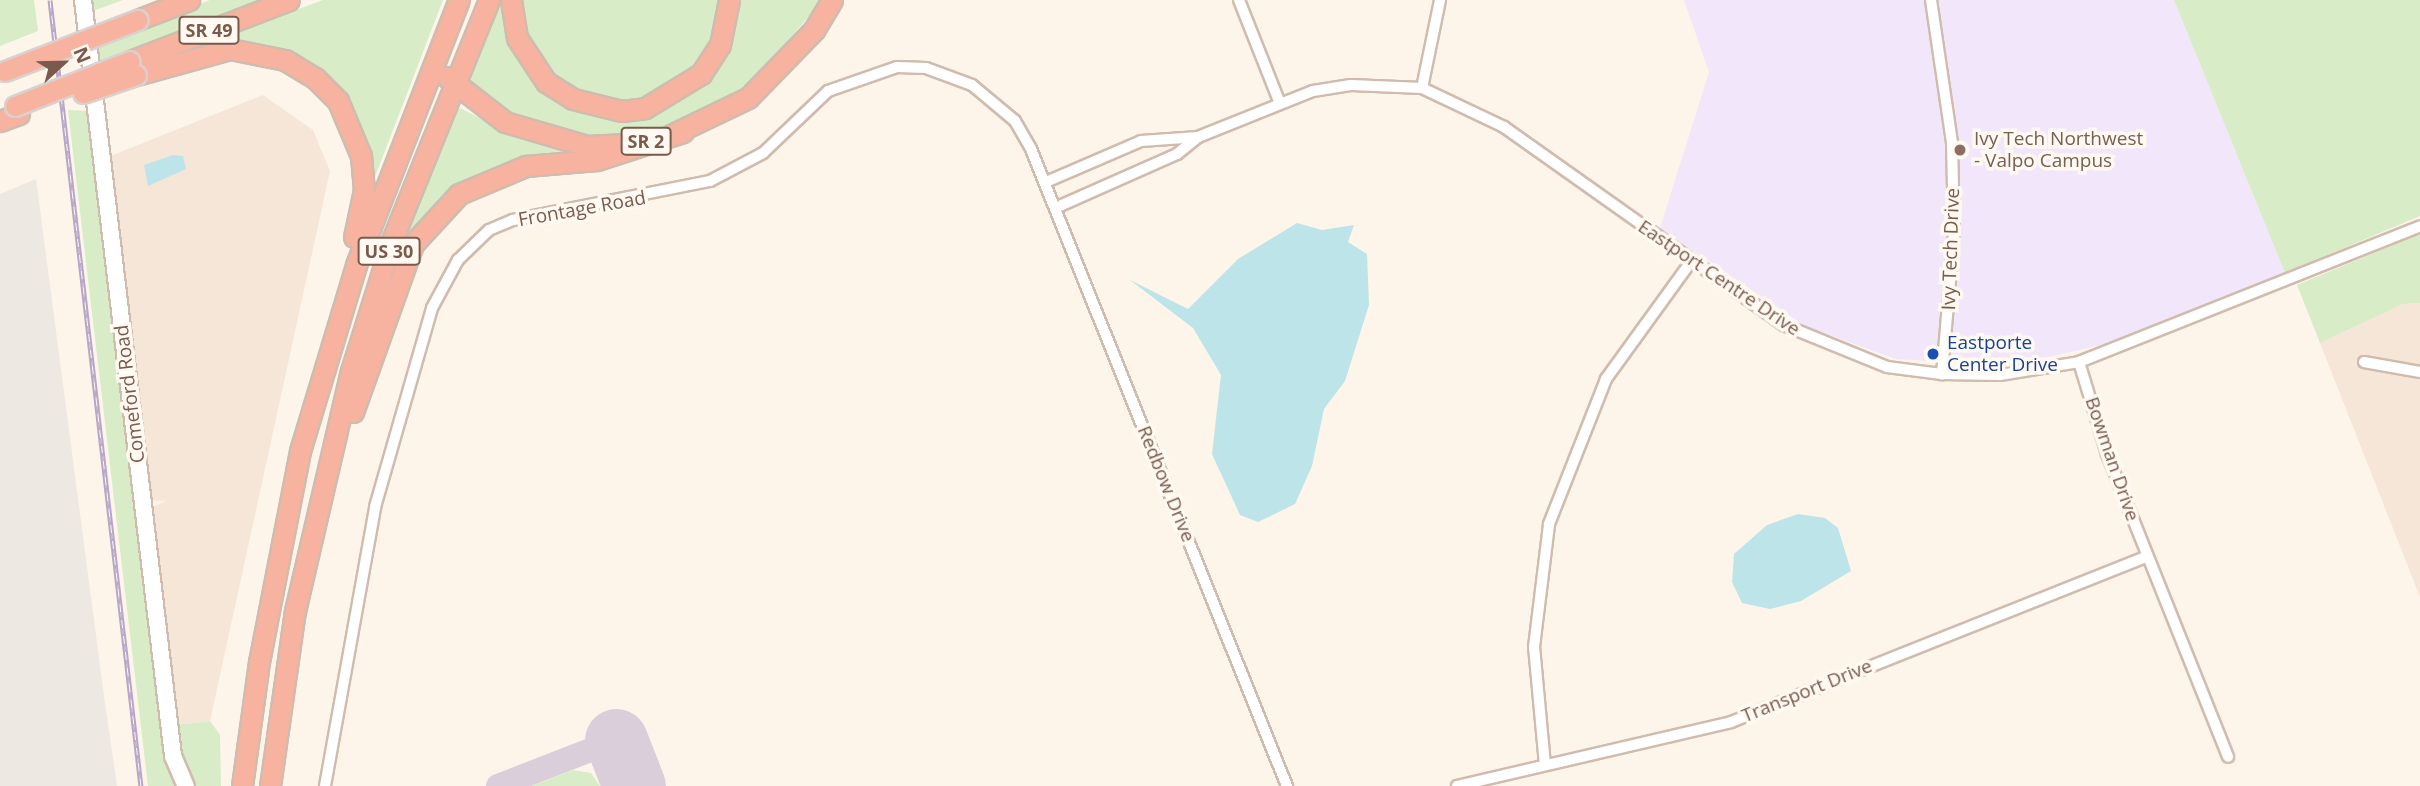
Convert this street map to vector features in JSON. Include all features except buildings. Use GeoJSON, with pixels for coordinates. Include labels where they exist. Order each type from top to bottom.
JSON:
{"type":"FeatureCollection","features":[{"type":"Feature","properties":{"kind":"highway"},"geometry":{"type":"LineString","coordinates":[[135,15],[155,0]]}},
{"type":"Feature","properties":{"kind":"highway","name":"SR 49"},"geometry":{"type":"LineString","coordinates":[[3,71],[71,46],[135,15],[189,0]]}},
{"type":"Feature","properties":{"kind":"highway","name":"SR 49"},"geometry":{"type":"LineString","coordinates":[[11,111],[133,68],[289,0]]}},
{"type":"Feature","properties":{"kind":"highway","name":"US 30"},"geometry":{"type":"LineString","coordinates":[[242,786],[279,549],[330,347],[435,58],[459,0]]}},
{"type":"Feature","properties":{"kind":"highway","name":"US 30"},"geometry":{"type":"LineString","coordinates":[[270,786],[315,511],[393,240],[489,0]]}},
{"type":"Feature","properties":{"kind":"highway"},"geometry":{"type":"LineString","coordinates":[[511,0],[517,38],[546,82],[573,99],[622,111],[655,104],[701,74],[720,45],[729,0]]}},
{"type":"Feature","properties":{"kind":"highway","name":"SR 2"},"geometry":{"type":"LineString","coordinates":[[435,58],[453,85],[505,121],[553,139],[633,144],[683,132],[748,98],[778,72],[832,0]]}},
{"type":"Feature","properties":{"kind":"highway"},"geometry":{"type":"LineString","coordinates":[[133,68],[204,53],[255,51],[285,60],[338,101],[359,147],[364,190],[330,316],[330,347]]}},
{"type":"Feature","properties":{"kind":"highway"},"geometry":{"type":"LineString","coordinates":[[0,121],[11,111]]}},
{"type":"Feature","properties":{"kind":"highway"},"geometry":{"type":"LineString","coordinates":[[315,511],[394,290],[434,216],[490,177],[526,166],[597,160],[683,132]]}},
{"type":"Feature","properties":{"kind":"street","name":"Comeford Road"},"geometry":{"type":"LineString","coordinates":[[83,0],[173,756],[186,786]]}},
{"type":"Feature","properties":{"kind":"street"},"geometry":{"type":"LineString","coordinates":[[1239,0],[1279,101]]}},
{"type":"Feature","properties":{"kind":"street"},"geometry":{"type":"LineString","coordinates":[[1422,88],[1440,0]]}},
{"type":"Feature","properties":{"kind":"street","name":"Ivy Tech Drive"},"geometry":{"type":"LineString","coordinates":[[1931,0],[1952,143],[1954,234],[1942,374]]}},
{"type":"Feature","properties":{"kind":"street","name":"Frontage Road"},"geometry":{"type":"LineString","coordinates":[[325,786],[349,628],[407,390],[444,280],[489,230],[537,214],[710,181],[762,153],[828,92],[849,79],[897,67],[952,75],[986,93],[1015,121],[1046,182]]}},
{"type":"Feature","properties":{"kind":"street","name":"Eastport Centre Drive"},"geometry":{"type":"LineString","coordinates":[[1055,208],[1177,154],[1198,136],[1279,101],[1351,85],[1422,88],[1504,127],[1690,263],[1815,341],[1887,367],[1942,374],[2000,375],[2079,362],[2420,226]]}},
{"type":"Feature","properties":{"kind":"street","name":"Eastport Centre Drive"},"geometry":{"type":"LineString","coordinates":[[1046,182],[1141,141],[1198,136]]}},
{"type":"Feature","properties":{"kind":"street","name":"Redbow Drive"},"geometry":{"type":"LineString","coordinates":[[1046,182],[1287,786]]}},
{"type":"Feature","properties":{"kind":"street"},"geometry":{"type":"LineString","coordinates":[[1545,765],[1534,647],[1552,514],[1606,379],[1690,263]]}},
{"type":"Feature","properties":{"kind":"street","name":"Bowman Drive"},"geometry":{"type":"LineString","coordinates":[[2079,362],[2145,557],[2228,757]]}},
{"type":"Feature","properties":{"kind":"street"},"geometry":{"type":"LineString","coordinates":[[2364,362],[2420,372]]}},
{"type":"Feature","properties":{"kind":"street","name":"Transport Drive"},"geometry":{"type":"LineString","coordinates":[[1457,786],[1731,722],[2145,557]]}},
{"type":"Feature","properties":{"kind":"shaded area","name":"Ivy Tech Northwest - Valpo Campus"},"geometry":{"type":"Polygon","coordinates":[[[1684,0],[2174,0],[2285,273],[2101,345],[2010,366],[1896,359],[1805,326],[1660,228],[1709,72],[1684,0]]]}},
{"type":"Feature","properties":{"kind":"shaded area"},"geometry":{"type":"Polygon","coordinates":[[[263,95],[313,130],[330,171],[210,721],[175,725],[148,509],[166,501],[147,500],[108,157],[263,95]]]}},
{"type":"Feature","properties":{"kind":"shaded area"},"geometry":{"type":"Polygon","coordinates":[[[36,179],[117,786],[0,786],[0,194],[36,179]]]}},
{"type":"Feature","properties":{"kind":"shaded area"},"geometry":{"type":"Polygon","coordinates":[[[2420,303],[2420,597],[2320,343],[2403,304],[2420,303]]]}},
{"type":"Feature","properties":{"kind":"green space"},"geometry":{"type":"Polygon","coordinates":[[[0,0],[34,0],[38,31],[0,46],[0,0]]]}},
{"type":"Feature","properties":{"kind":"green space"},"geometry":{"type":"Polygon","coordinates":[[[92,0],[123,0],[93,11],[92,0]]]}},
{"type":"Feature","properties":{"kind":"green space"},"geometry":{"type":"Polygon","coordinates":[[[210,0],[260,0],[95,64],[93,45],[210,0]]]}},
{"type":"Feature","properties":{"kind":"green space"},"geometry":{"type":"Polygon","coordinates":[[[323,0],[443,0],[368,195],[348,108],[240,43],[208,43],[323,0]]]}},
{"type":"Feature","properties":{"kind":"green space"},"geometry":{"type":"Polygon","coordinates":[[[500,0],[511,39],[532,76],[576,108],[623,115],[653,111],[699,84],[734,0],[823,0],[753,81],[723,103],[660,133],[585,139],[521,123],[464,85],[500,0]]]}},
{"type":"Feature","properties":{"kind":"green space"},"geometry":{"type":"Polygon","coordinates":[[[517,0],[721,0],[705,56],[683,80],[654,97],[621,103],[562,85],[539,64],[523,37],[517,0]]]}},
{"type":"Feature","properties":{"kind":"green space"},"geometry":{"type":"Polygon","coordinates":[[[2174,0],[2420,0],[2420,216],[2285,273],[2174,0]]]}},
{"type":"Feature","properties":{"kind":"green space"},"geometry":{"type":"Polygon","coordinates":[[[460,108],[515,136],[591,152],[482,173],[460,185],[401,250],[450,119],[460,108]]]}},
{"type":"Feature","properties":{"kind":"green space"},"geometry":{"type":"Polygon","coordinates":[[[68,110],[89,111],[178,786],[148,786],[68,110]]]}},
{"type":"Feature","properties":{"kind":"green space"},"geometry":{"type":"Polygon","coordinates":[[[2420,234],[2420,303],[2403,304],[2320,343],[2297,285],[2420,234]]]}},
{"type":"Feature","properties":{"kind":"green space"},"geometry":{"type":"Polygon","coordinates":[[[210,721],[220,735],[221,786],[194,786],[177,762],[175,725],[210,721]]]}},
{"type":"Feature","properties":{"kind":"green space"},"geometry":{"type":"Polygon","coordinates":[[[573,770],[591,773],[600,786],[532,786],[573,770]]]}},
{"type":"Feature","properties":{"kind":"water"},"geometry":{"type":"Polygon","coordinates":[[[173,155],[183,156],[186,169],[148,186],[144,165],[173,155]]]}},
{"type":"Feature","properties":{"kind":"water"},"geometry":{"type":"Polygon","coordinates":[[[1297,223],[1322,230],[1354,225],[1348,242],[1367,254],[1369,305],[1345,381],[1324,409],[1312,466],[1295,504],[1258,522],[1240,515],[1212,454],[1221,375],[1193,328],[1130,280],[1188,309],[1238,259],[1297,223]]]}},
{"type":"Feature","properties":{"kind":"water"},"geometry":{"type":"Polygon","coordinates":[[[1798,514],[1825,518],[1838,528],[1851,571],[1801,601],[1770,609],[1742,603],[1732,582],[1734,554],[1767,525],[1798,514]]]}},
{"type":"Feature","properties":{"kind":"taxiway"},"geometry":{"type":"LineString","coordinates":[[498,786],[616,740]]}},
{"type":"Feature","properties":{"kind":"runway"},"geometry":{"type":"LineString","coordinates":[[616,740],[634,786]]}},
{"type":"Feature","properties":{"kind":"railway"},"geometry":{"type":"LineString","coordinates":[[50,0],[141,786]]}},
{"type":"Feature","properties":{"kind":"place","name":"Ivy Tech Northwest - Valpo Campus"},"geometry":{"type":"Point","coordinates":[1960,150]}},
{"type":"Feature","properties":{"kind":"place","name":"Eastporte Center Drive"},"geometry":{"type":"Point","coordinates":[1933,354]}}]}
